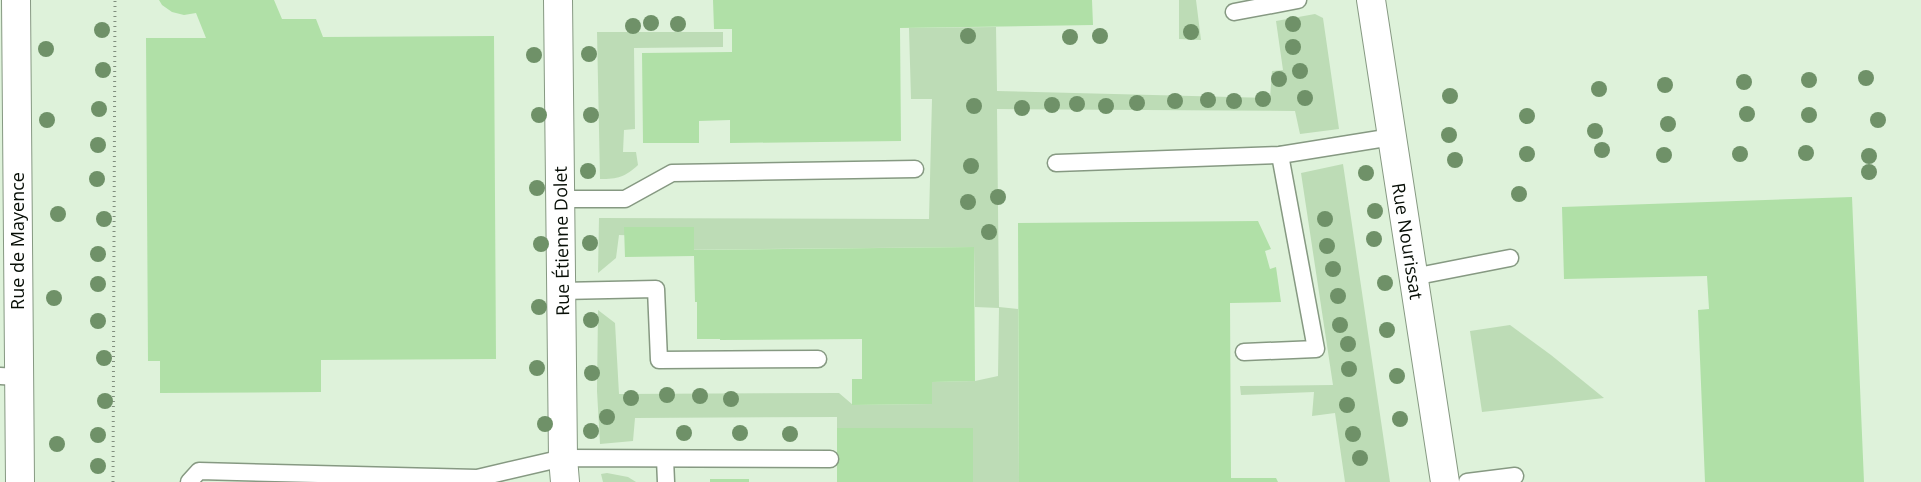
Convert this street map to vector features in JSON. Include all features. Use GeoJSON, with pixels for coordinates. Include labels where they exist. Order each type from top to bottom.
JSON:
{"type":"FeatureCollection","features":[{"type":"Feature","properties":{"kind":"street","name":"Rue de Mayence"},"geometry":{"type":"LineString","coordinates":[[16,0],[9,377],[20,482]]}},
{"type":"Feature","properties":{"kind":"street","name":"Rue Étienne Dolet"},"geometry":{"type":"LineString","coordinates":[[558,0],[564,470]]}},
{"type":"Feature","properties":{"kind":"street","name":"Rue Nourissat"},"geometry":{"type":"LineString","coordinates":[[1371,0],[1445,482]]}},
{"type":"Feature","properties":{"kind":"lane"},"geometry":{"type":"LineString","coordinates":[[1234,12],[1298,0]]}},
{"type":"Feature","properties":{"kind":"lane"},"geometry":{"type":"LineString","coordinates":[[1056,163],[1280,155],[1392,137]]}},
{"type":"Feature","properties":{"kind":"lane"},"geometry":{"type":"LineString","coordinates":[[1244,352],[1316,349],[1280,155]]}},
{"type":"Feature","properties":{"kind":"lane"},"geometry":{"type":"LineString","coordinates":[[560,199],[625,199],[672,173],[915,169]]}},
{"type":"Feature","properties":{"kind":"lane"},"geometry":{"type":"LineString","coordinates":[[1414,277],[1510,258]]}},
{"type":"Feature","properties":{"kind":"lane"},"geometry":{"type":"LineString","coordinates":[[561,291],[656,288],[658,360],[818,359]]}},
{"type":"Feature","properties":{"kind":"lane"},"geometry":{"type":"LineString","coordinates":[[665,459],[666,482]]}},
{"type":"Feature","properties":{"kind":"lane"},"geometry":{"type":"LineString","coordinates":[[189,482],[199,471],[477,478],[665,459],[830,460]]}},
{"type":"Feature","properties":{"kind":"lane"},"geometry":{"type":"LineString","coordinates":[[1466,482],[1516,476]]}},
{"type":"Feature","properties":{"kind":"path"},"geometry":{"type":"LineString","coordinates":[[113,482],[115,0]]}},
{"type":"Feature","properties":{"kind":"green space"},"geometry":{"type":"Polygon","coordinates":[[[1179,0],[1196,0],[1201,40],[1179,39],[1179,0]]]}},
{"type":"Feature","properties":{"kind":"green space"},"geometry":{"type":"Polygon","coordinates":[[[1315,14],[1323,18],[1339,129],[1300,134],[1295,111],[997,109],[999,307],[1018,309],[1019,482],[973,482],[972,428],[837,428],[837,417],[635,418],[633,441],[600,444],[597,391],[598,310],[615,323],[619,394],[839,393],[853,405],[932,404],[932,382],[975,381],[998,376],[999,308],[975,307],[974,247],[674,250],[675,237],[619,235],[616,258],[598,273],[599,218],[929,219],[932,99],[911,99],[909,28],[996,27],[997,91],[1270,98],[1272,71],[1283,70],[1276,21],[1315,14]]]}},
{"type":"Feature","properties":{"kind":"green space"},"geometry":{"type":"Polygon","coordinates":[[[597,32],[723,32],[723,47],[634,48],[635,129],[624,130],[623,152],[636,152],[638,165],[625,175],[600,179],[597,32]]]}},
{"type":"Feature","properties":{"kind":"green space"},"geometry":{"type":"Polygon","coordinates":[[[1343,164],[1390,482],[1345,482],[1335,413],[1312,416],[1314,392],[1241,395],[1240,386],[1333,385],[1301,173],[1343,164]]]}},
{"type":"Feature","properties":{"kind":"green space"},"geometry":{"type":"Polygon","coordinates":[[[1510,325],[1604,398],[1482,412],[1470,331],[1510,325]]]}},
{"type":"Feature","properties":{"kind":"green space"},"geometry":{"type":"Polygon","coordinates":[[[607,473],[628,477],[636,482],[603,482],[601,474],[607,473]]]}},
{"type":"Feature","properties":{"kind":"building"},"geometry":{"type":"Polygon","coordinates":[[[159,0],[274,0],[282,19],[316,19],[323,37],[494,36],[496,359],[321,360],[321,392],[160,393],[160,361],[148,361],[146,38],[206,38],[196,13],[184,15],[172,12],[162,5],[159,0]]]}},
{"type":"Feature","properties":{"kind":"building"},"geometry":{"type":"Polygon","coordinates":[[[713,0],[1092,0],[1093,25],[900,28],[901,141],[730,143],[730,120],[699,121],[699,143],[643,143],[642,53],[732,52],[732,29],[714,29],[713,0]]]}},
{"type":"Feature","properties":{"kind":"building"},"geometry":{"type":"Polygon","coordinates":[[[1852,197],[1864,482],[1705,482],[1698,310],[1709,309],[1707,276],[1564,279],[1562,207],[1852,197]]]}},
{"type":"Feature","properties":{"kind":"building"},"geometry":{"type":"Polygon","coordinates":[[[1258,221],[1271,249],[1265,251],[1270,269],[1276,267],[1281,302],[1230,303],[1231,478],[1276,478],[1278,482],[1019,482],[1018,223],[1258,221]]]}},
{"type":"Feature","properties":{"kind":"building"},"geometry":{"type":"Polygon","coordinates":[[[624,227],[694,227],[694,250],[974,247],[975,381],[932,382],[932,404],[852,405],[852,379],[862,379],[862,339],[697,339],[694,256],[625,257],[624,227]]]}},
{"type":"Feature","properties":{"kind":"building"},"geometry":{"type":"Polygon","coordinates":[[[837,428],[973,428],[973,482],[837,482],[837,428]]]}},
{"type":"Feature","properties":{"kind":"building"},"geometry":{"type":"Polygon","coordinates":[[[710,479],[749,479],[749,482],[710,482],[710,479]]]}}]}
